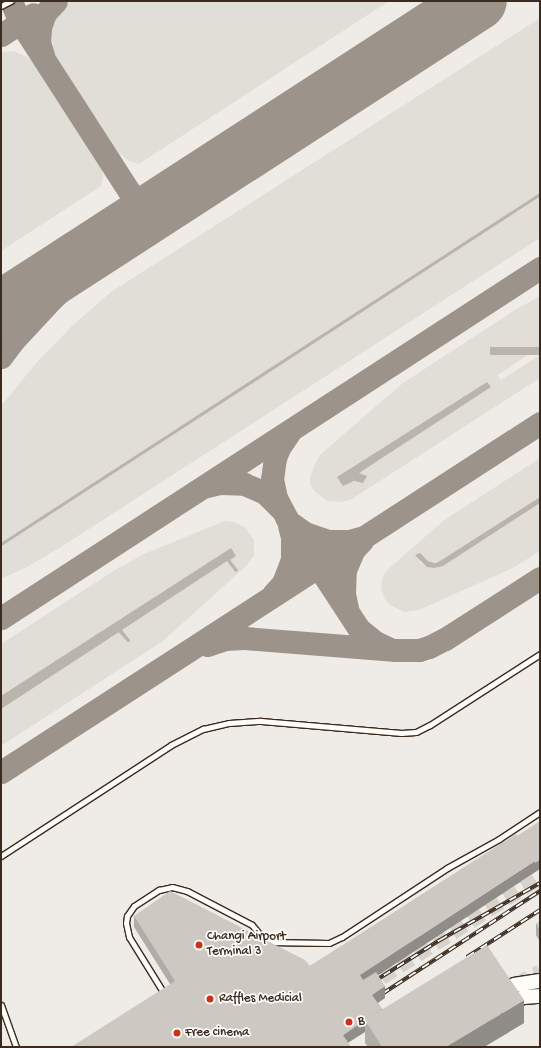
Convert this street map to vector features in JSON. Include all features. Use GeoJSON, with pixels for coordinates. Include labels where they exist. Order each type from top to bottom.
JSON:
{"type":"FeatureCollection","features":[{"type":"Feature","properties":{"kind":"main road"},"geometry":{"type":"LineString","coordinates":[[514,985],[540,981]]}},
{"type":"Feature","properties":{"kind":"main road"},"geometry":{"type":"LineString","coordinates":[[501,1020],[516,1000],[524,997],[540,996]]}},
{"type":"Feature","properties":{"kind":"lane"},"geometry":{"type":"LineString","coordinates":[[1,6],[11,1]]}},
{"type":"Feature","properties":{"kind":"lane"},"geometry":{"type":"LineString","coordinates":[[1,856],[171,745],[203,729],[230,723],[262,721],[401,734],[416,732],[430,725],[540,654]]}},
{"type":"Feature","properties":{"kind":"lane"},"geometry":{"type":"LineString","coordinates":[[168,1000],[126,930],[126,916],[130,910],[159,890],[172,887],[187,891],[252,925],[262,941],[329,943],[342,937],[447,868],[499,839],[540,812]]}},
{"type":"Feature","properties":{"kind":"lane"},"geometry":{"type":"LineString","coordinates":[[1,1004],[16,1047]]}},
{"type":"Feature","properties":{"kind":"shaded area"},"geometry":{"type":"Polygon","coordinates":[[[1,1],[540,1],[540,1047],[1,1047],[1,1]]]}},
{"type":"Feature","properties":{"kind":"shaded area"},"geometry":{"type":"Polygon","coordinates":[[[71,1],[389,1],[139,164],[129,161],[114,149],[49,45],[48,34],[55,14],[71,1]]]}},
{"type":"Feature","properties":{"kind":"shaded area"},"geometry":{"type":"Polygon","coordinates":[[[540,18],[540,238],[61,547],[27,567],[1,579],[1,406],[37,362],[73,325],[111,292],[540,18]]]}},
{"type":"Feature","properties":{"kind":"shaded area"},"geometry":{"type":"Polygon","coordinates":[[[13,51],[26,56],[38,66],[101,163],[103,177],[101,186],[1,251],[1,52],[13,51]]]}},
{"type":"Feature","properties":{"kind":"shaded area"},"geometry":{"type":"Polygon","coordinates":[[[540,296],[540,347],[498,375],[501,380],[540,355],[540,378],[352,499],[343,502],[327,501],[314,491],[310,484],[310,477],[320,455],[403,383],[515,310],[540,296]],[[487,382],[337,477],[350,482],[359,482],[367,476],[358,473],[490,387],[487,382]]]}},
{"type":"Feature","properties":{"kind":"shaded area"},"geometry":{"type":"Polygon","coordinates":[[[490,347],[540,347],[540,355],[490,355],[490,347]]]}},
{"type":"Feature","properties":{"kind":"shaded area"},"geometry":{"type":"Polygon","coordinates":[[[487,382],[491,387],[359,473],[367,476],[363,483],[354,481],[343,486],[337,477],[487,382]]]}},
{"type":"Feature","properties":{"kind":"shaded area"},"geometry":{"type":"Polygon","coordinates":[[[540,458],[540,497],[440,561],[431,562],[422,556],[420,562],[430,568],[443,566],[540,503],[540,551],[513,568],[419,610],[404,612],[390,605],[386,601],[381,589],[383,576],[387,570],[443,521],[540,458]]]}},
{"type":"Feature","properties":{"kind":"shaded area"},"geometry":{"type":"Polygon","coordinates":[[[540,497],[540,503],[443,566],[434,568],[427,567],[415,555],[420,553],[428,561],[435,563],[440,561],[540,497]]]}},
{"type":"Feature","properties":{"kind":"shaded area"},"geometry":{"type":"Polygon","coordinates":[[[225,521],[233,522],[245,527],[254,540],[254,555],[246,566],[163,641],[1,746],[1,644],[115,570],[146,553],[225,521]]]}},
{"type":"Feature","properties":{"kind":"shaded area"},"geometry":{"type":"Polygon","coordinates":[[[231,548],[236,556],[230,560],[238,570],[237,571],[232,563],[227,561],[122,630],[130,640],[129,641],[119,632],[1,709],[1,696],[231,548]]]}},
{"type":"Feature","properties":{"kind":"building"},"geometry":{"type":"Polygon","coordinates":[[[540,821],[540,860],[535,863],[517,836],[540,821]]]}},
{"type":"Feature","properties":{"kind":"building","name":"Changi Airport Terminal 3"},"geometry":{"type":"Polygon","coordinates":[[[516,834],[535,861],[360,975],[363,980],[376,972],[385,986],[372,995],[382,1009],[343,1035],[351,1047],[71,1047],[175,981],[134,916],[170,891],[305,960],[310,966],[516,834]]]}},
{"type":"Feature","properties":{"kind":"building"},"geometry":{"type":"Polygon","coordinates":[[[540,921],[540,930],[536,924],[540,921]]]}},
{"type":"Feature","properties":{"kind":"building"},"geometry":{"type":"Polygon","coordinates":[[[487,945],[524,1000],[446,1047],[382,1047],[365,1020],[487,945]]]}},
{"type":"Feature","properties":{"kind":"waterway"},"geometry":{"type":"LineString","coordinates":[[1,544],[540,194]]}},
{"type":"Feature","properties":{"kind":"waterway"},"geometry":{"type":"LineString","coordinates":[[229,561],[236,570]]}},
{"type":"Feature","properties":{"kind":"waterway"},"geometry":{"type":"LineString","coordinates":[[120,631],[128,640]]}},
{"type":"Feature","properties":{"kind":"taxiway"},"geometry":{"type":"LineString","coordinates":[[11,1],[20,22],[145,216]]}},
{"type":"Feature","properties":{"kind":"taxiway"},"geometry":{"type":"LineString","coordinates":[[43,55],[39,43],[40,27],[45,13],[56,1]]}},
{"type":"Feature","properties":{"kind":"taxiway"},"geometry":{"type":"LineString","coordinates":[[1,35],[33,14]]}},
{"type":"Feature","properties":{"kind":"taxiway"},"geometry":{"type":"LineString","coordinates":[[1,357],[14,340],[53,298],[133,224]]}},
{"type":"Feature","properties":{"kind":"taxiway"},"geometry":{"type":"LineString","coordinates":[[1,618],[540,268]]}},
{"type":"Feature","properties":{"kind":"taxiway"},"geometry":{"type":"LineString","coordinates":[[1,772],[540,423]]}},
{"type":"Feature","properties":{"kind":"taxiway"},"geometry":{"type":"LineString","coordinates":[[289,433],[279,448],[275,458],[272,479],[276,498],[287,519],[359,629],[375,642],[388,648]]}},
{"type":"Feature","properties":{"kind":"taxiway"},"geometry":{"type":"LineString","coordinates":[[207,486],[220,483],[244,484],[265,493],[280,508]]}},
{"type":"Feature","properties":{"kind":"taxiway"},"geometry":{"type":"LineString","coordinates":[[292,524],[305,533],[328,541],[349,541],[360,538]]}},
{"type":"Feature","properties":{"kind":"taxiway"},"geometry":{"type":"LineString","coordinates":[[274,593],[283,583],[292,559],[292,537],[289,526]]}},
{"type":"Feature","properties":{"kind":"taxiway"},"geometry":{"type":"LineString","coordinates":[[347,608],[344,594],[345,570],[354,549],[362,541]]}},
{"type":"Feature","properties":{"kind":"taxiway"},"geometry":{"type":"LineString","coordinates":[[207,645],[225,639],[244,638],[396,650],[419,650],[445,639],[540,578]]}},
{"type":"Feature","properties":{"kind":"runway"},"geometry":{"type":"LineString","coordinates":[[1,310],[478,1]]}},
{"type":"Feature","properties":{"kind":"tunnel"},"geometry":{"type":"LineString","coordinates":[[364,989],[540,878]]}},
{"type":"Feature","properties":{"kind":"tunnel"},"geometry":{"type":"LineString","coordinates":[[516,984],[540,971]]}},
{"type":"Feature","properties":{"kind":"railway"},"geometry":{"type":"LineString","coordinates":[[370,984],[440,940],[540,883]]}},
{"type":"Feature","properties":{"kind":"railway"},"geometry":{"type":"LineString","coordinates":[[382,994],[540,891]]}},
{"type":"Feature","properties":{"kind":"railway"},"geometry":{"type":"LineString","coordinates":[[467,957],[540,910]]}},
{"type":"Feature","properties":{"kind":"place","name":"Changi Airport Terminal 3"},"geometry":{"type":"Point","coordinates":[199,945]}},
{"type":"Feature","properties":{"kind":"place","name":"Raffles Medicial"},"geometry":{"type":"Point","coordinates":[210,999]}},
{"type":"Feature","properties":{"kind":"place","name":"B"},"geometry":{"type":"Point","coordinates":[349,1022]}},
{"type":"Feature","properties":{"kind":"place","name":"Free cinema"},"geometry":{"type":"Point","coordinates":[177,1033]}}]}
